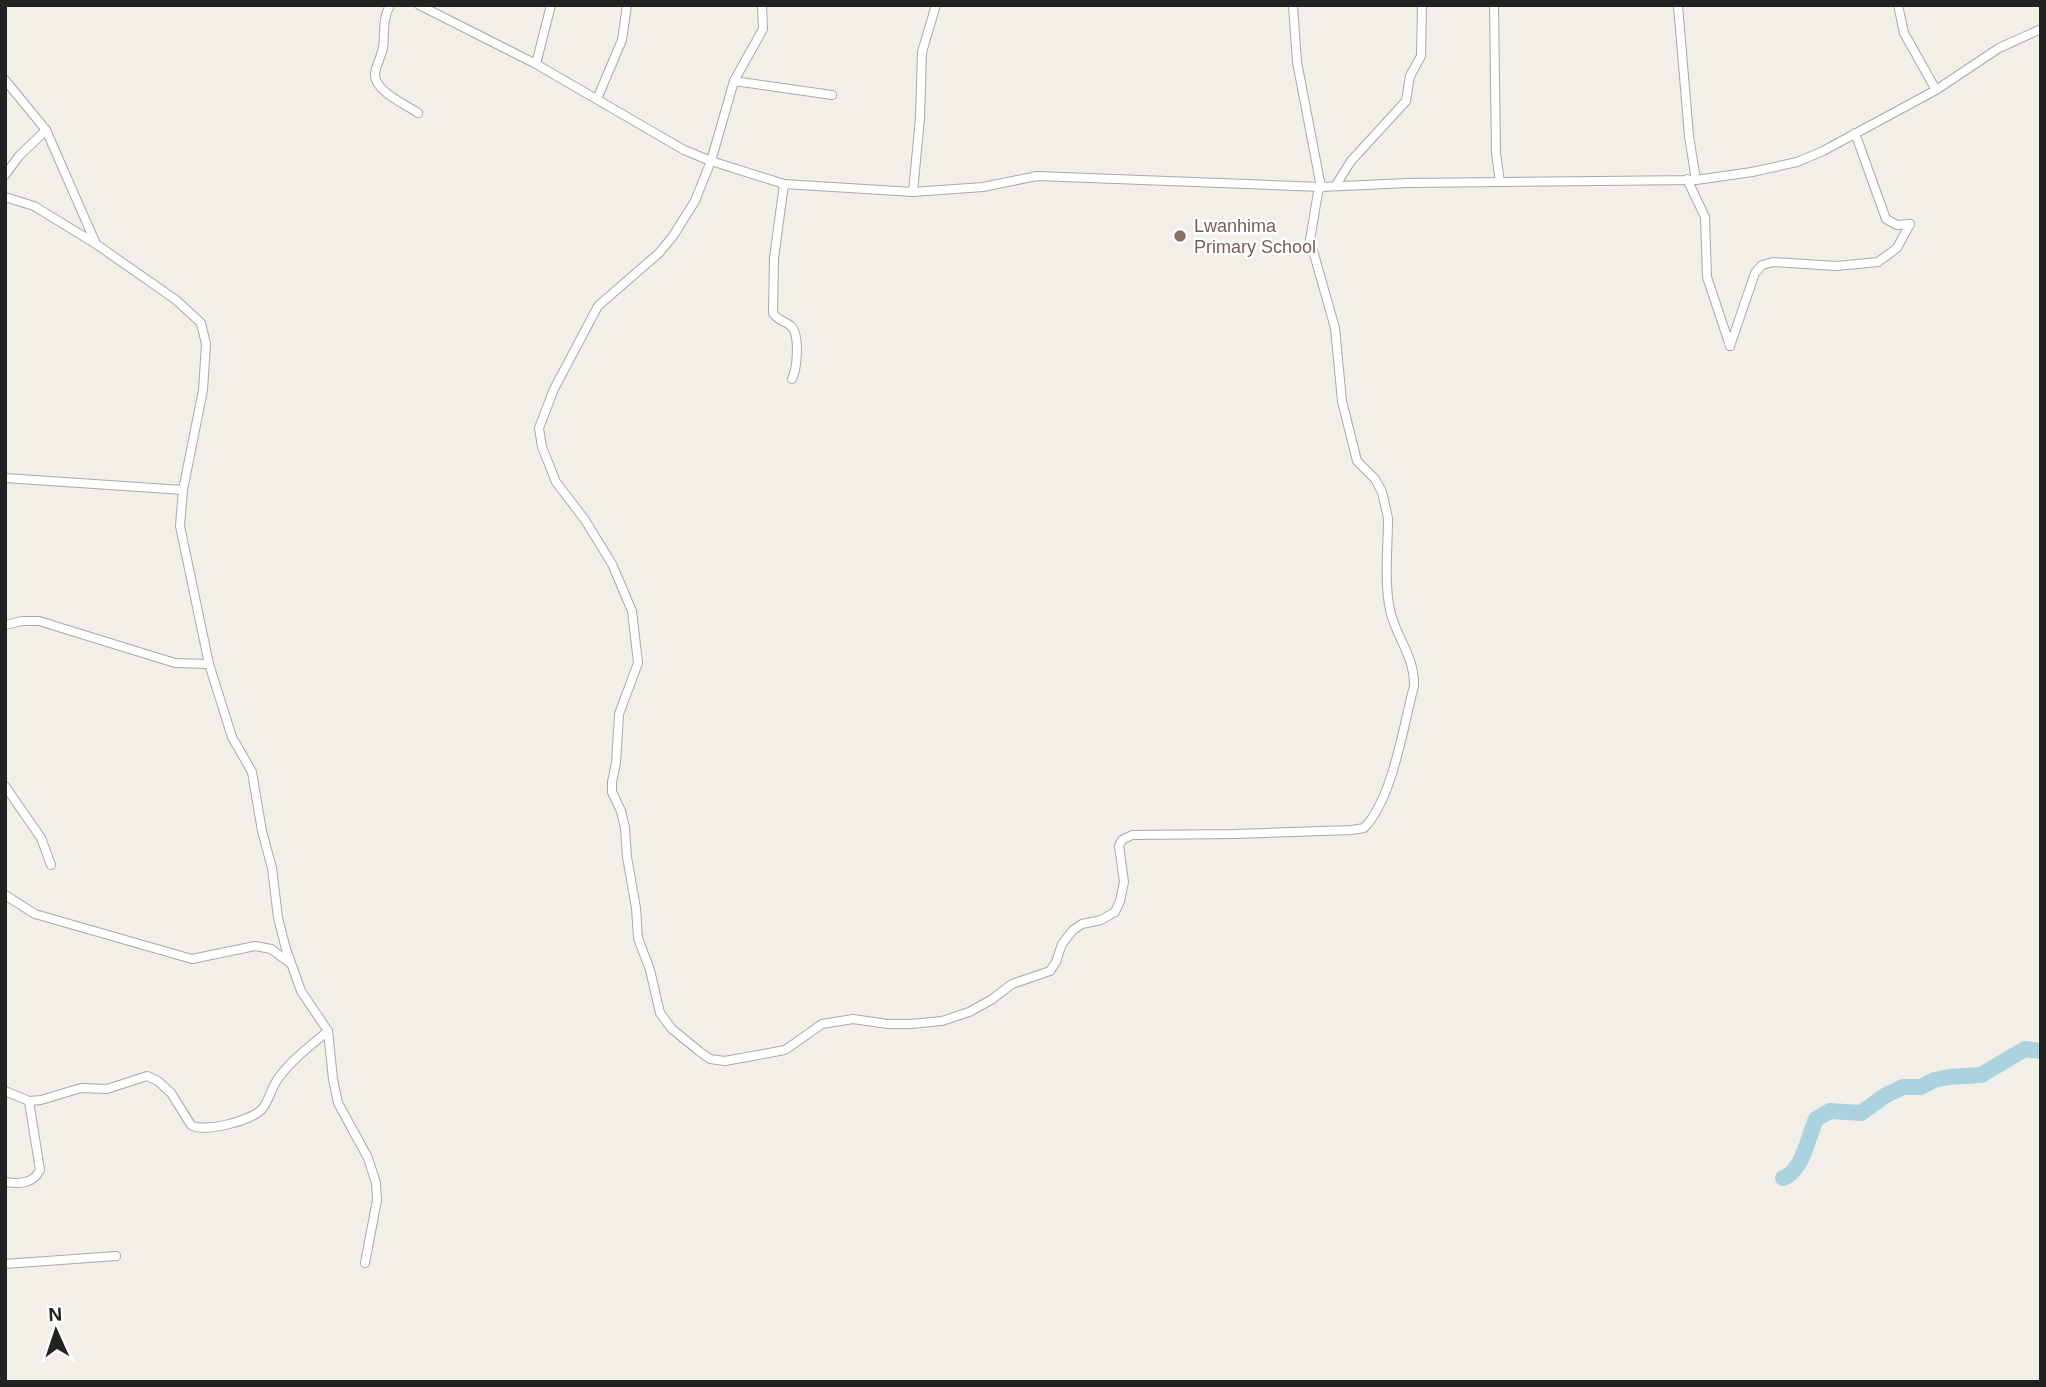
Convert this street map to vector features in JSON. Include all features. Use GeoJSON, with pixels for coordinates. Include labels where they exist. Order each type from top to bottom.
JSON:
{"type":"FeatureCollection","features":[{"type":"Feature","properties":{"kind":"street"},"geometry":{"type":"LineString","coordinates":[[390,5],[383,25],[382,49],[375,79],[381,88],[418,113]]}},
{"type":"Feature","properties":{"kind":"street"},"geometry":{"type":"LineString","coordinates":[[419,5],[536,64],[666,140],[711,161],[784,184],[913,192],[983,187],[1037,176],[1321,187],[1500,182],[1599,183],[1692,179],[1752,172],[1797,162],[1936,90],[2016,38],[2041,29]]}},
{"type":"Feature","properties":{"kind":"street"},"geometry":{"type":"LineString","coordinates":[[536,64],[551,5]]}},
{"type":"Feature","properties":{"kind":"street"},"geometry":{"type":"LineString","coordinates":[[597,99],[622,40],[627,5]]}},
{"type":"Feature","properties":{"kind":"street"},"geometry":{"type":"LineString","coordinates":[[762,5],[762,29],[734,81],[711,161],[695,201],[659,253],[598,306],[554,389],[539,428],[542,447],[556,482],[585,520],[612,564],[632,611],[638,663],[619,714],[612,792],[625,828],[638,938],[664,1020],[710,1059],[725,1061],[785,1050],[822,1024],[836,1021],[853,1019],[888,1024],[942,1021],[982,1006],[1012,984],[1047,974],[1054,966],[1062,944],[1073,930],[1115,912],[1124,882],[1119,846],[1122,840],[1132,835],[1235,835],[1352,830],[1364,828],[1380,807],[1414,686],[1413,663],[1391,612],[1388,596],[1386,506],[1375,480],[1357,461],[1340,391],[1335,328],[1310,240],[1321,187],[1297,62],[1293,5]]}},
{"type":"Feature","properties":{"kind":"street"},"geometry":{"type":"LineString","coordinates":[[913,192],[920,118],[922,52],[936,5]]}},
{"type":"Feature","properties":{"kind":"street"},"geometry":{"type":"LineString","coordinates":[[1336,185],[1351,161],[1375,132],[1406,101],[1410,76],[1422,56],[1422,5]]}},
{"type":"Feature","properties":{"kind":"street"},"geometry":{"type":"LineString","coordinates":[[1494,5],[1496,153],[1500,182]]}},
{"type":"Feature","properties":{"kind":"street"},"geometry":{"type":"LineString","coordinates":[[1678,5],[1692,179],[1705,216],[1707,277],[1730,346],[1755,273],[1762,265],[1773,262],[1836,266],[1878,262],[1896,248],[1910,224],[1897,225],[1886,219],[1855,133]]}},
{"type":"Feature","properties":{"kind":"street"},"geometry":{"type":"LineString","coordinates":[[1898,5],[1904,33],[1936,90]]}},
{"type":"Feature","properties":{"kind":"street"},"geometry":{"type":"LineString","coordinates":[[5,80],[46,130],[96,244]]}},
{"type":"Feature","properties":{"kind":"street"},"geometry":{"type":"LineString","coordinates":[[734,81],[832,95]]}},
{"type":"Feature","properties":{"kind":"street"},"geometry":{"type":"LineString","coordinates":[[5,175],[19,156],[46,130]]}},
{"type":"Feature","properties":{"kind":"street"},"geometry":{"type":"LineString","coordinates":[[784,184],[776,237],[773,306],[776,318],[791,327],[795,333],[797,357],[796,372],[792,379]]}},
{"type":"Feature","properties":{"kind":"street"},"geometry":{"type":"LineString","coordinates":[[5,197],[34,206],[96,244],[176,300],[201,323],[206,344],[203,390],[183,490],[180,526],[209,664],[232,737],[251,772],[272,868],[278,918],[290,963],[301,990],[328,1031],[335,1092],[345,1117],[368,1158],[376,1183],[377,1200],[365,1263]]}},
{"type":"Feature","properties":{"kind":"street"},"geometry":{"type":"LineString","coordinates":[[5,478],[183,490]]}},
{"type":"Feature","properties":{"kind":"street"},"geometry":{"type":"LineString","coordinates":[[5,625],[39,621],[175,663],[209,664]]}},
{"type":"Feature","properties":{"kind":"street"},"geometry":{"type":"LineString","coordinates":[[5,786],[41,838],[51,865]]}},
{"type":"Feature","properties":{"kind":"street"},"geometry":{"type":"LineString","coordinates":[[5,895],[34,914],[192,958],[256,946],[271,948],[290,963]]}},
{"type":"Feature","properties":{"kind":"street"},"geometry":{"type":"LineString","coordinates":[[5,1091],[29,1101],[54,1097],[81,1088],[107,1089],[147,1076],[172,1093],[191,1125],[206,1129],[261,1111],[275,1082],[287,1066],[328,1031]]}},
{"type":"Feature","properties":{"kind":"street"},"geometry":{"type":"LineString","coordinates":[[5,1182],[28,1182],[36,1178],[40,1170],[29,1101]]}},
{"type":"Feature","properties":{"kind":"street"},"geometry":{"type":"LineString","coordinates":[[5,1264],[116,1256]]}},
{"type":"Feature","properties":{"kind":"waterway"},"geometry":{"type":"LineString","coordinates":[[1783,1178],[1790,1174],[1800,1161],[1816,1119],[1830,1111],[1861,1113],[1886,1095],[1903,1087],[1921,1087],[1934,1080],[1949,1077],[1981,1075],[2025,1049],[2041,1051]]}},
{"type":"Feature","properties":{"kind":"place","name":"Lwanhima Primary School"},"geometry":{"type":"Point","coordinates":[1180,236]}}]}
